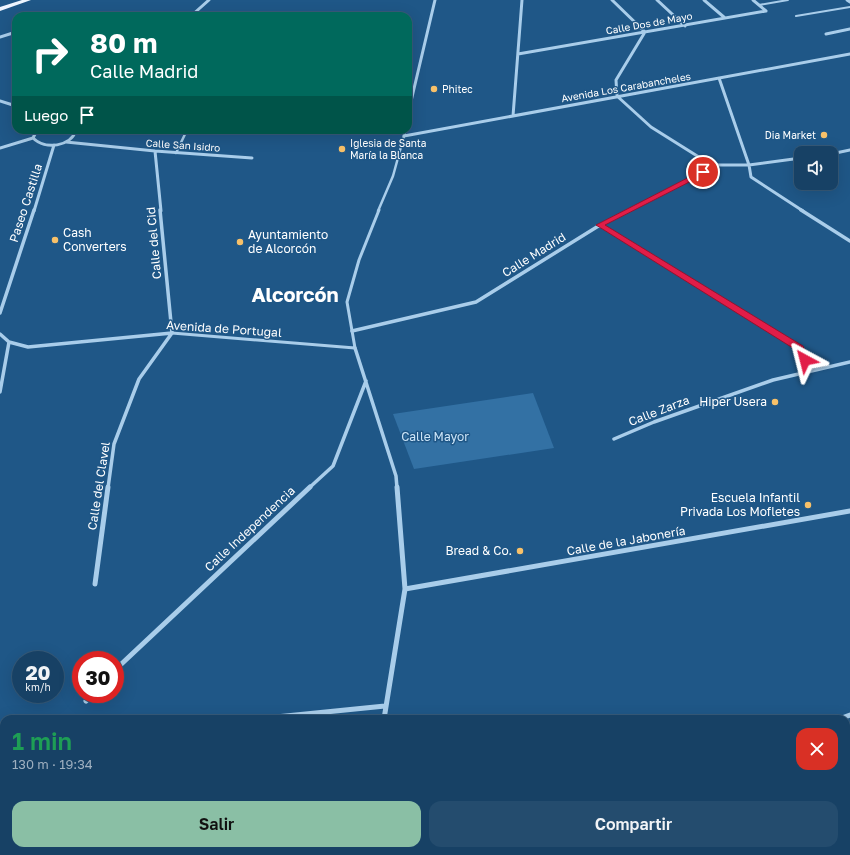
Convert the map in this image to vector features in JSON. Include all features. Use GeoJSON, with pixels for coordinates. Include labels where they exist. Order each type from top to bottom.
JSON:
{"type":"FeatureCollection","features":[{"type":"Feature","properties":{"kind":"main road"},"geometry":{"type":"LineString","coordinates":[[0,8],[28,0]]}},
{"type":"Feature","properties":{"kind":"street"},"geometry":{"type":"LineString","coordinates":[[196,12],[209,0]]}},
{"type":"Feature","properties":{"kind":"street"},"geometry":{"type":"LineString","coordinates":[[412,97],[435,0]]}},
{"type":"Feature","properties":{"kind":"street"},"geometry":{"type":"LineString","coordinates":[[513,116],[522,0]]}},
{"type":"Feature","properties":{"kind":"street"},"geometry":{"type":"LineString","coordinates":[[612,0],[645,32],[616,80],[617,96],[651,127],[702,159],[716,166],[749,165],[794,159]]}},
{"type":"Feature","properties":{"kind":"street"},"geometry":{"type":"LineString","coordinates":[[657,0],[685,26]]}},
{"type":"Feature","properties":{"kind":"street"},"geometry":{"type":"LineString","coordinates":[[704,0],[725,18]]}},
{"type":"Feature","properties":{"kind":"street"},"geometry":{"type":"LineString","coordinates":[[753,0],[759,5]]}},
{"type":"Feature","properties":{"kind":"street"},"geometry":{"type":"LineString","coordinates":[[846,0],[850,2]]}},
{"type":"Feature","properties":{"kind":"street","name":"Calle Dos de Mayo"},"geometry":{"type":"LineString","coordinates":[[518,54],[766,11],[759,5]]}},
{"type":"Feature","properties":{"kind":"street"},"geometry":{"type":"LineString","coordinates":[[826,34],[850,29]]}},
{"type":"Feature","properties":{"kind":"street"},"geometry":{"type":"LineString","coordinates":[[0,37],[12,33]]}},
{"type":"Feature","properties":{"kind":"street","name":"Avenida Los Carabancheles"},"geometry":{"type":"LineString","coordinates":[[404,136],[850,54]]}},
{"type":"Feature","properties":{"kind":"street"},"geometry":{"type":"LineString","coordinates":[[718,78],[749,165],[751,177],[850,241]]}},
{"type":"Feature","properties":{"kind":"street"},"geometry":{"type":"LineString","coordinates":[[0,100],[12,104]]}},
{"type":"Feature","properties":{"kind":"street"},"geometry":{"type":"LineString","coordinates":[[0,148],[33,138],[35,134]]}},
{"type":"Feature","properties":{"kind":"street"},"geometry":{"type":"LineString","coordinates":[[33,138],[39,144],[54,145],[66,142],[75,134]]}},
{"type":"Feature","properties":{"kind":"street"},"geometry":{"type":"LineString","coordinates":[[176,153],[185,134]]}},
{"type":"Feature","properties":{"kind":"street"},"geometry":{"type":"LineString","coordinates":[[384,715],[405,589],[396,476],[355,348],[347,302],[366,241],[393,176],[404,136]]}},
{"type":"Feature","properties":{"kind":"street","name":"Calle San Isidro"},"geometry":{"type":"LineString","coordinates":[[66,142],[176,153],[252,158]]}},
{"type":"Feature","properties":{"kind":"street","name":"Paseo Castilla"},"geometry":{"type":"LineString","coordinates":[[0,313],[54,145]]}},
{"type":"Feature","properties":{"kind":"street"},"geometry":{"type":"LineString","coordinates":[[838,153],[850,150]]}},
{"type":"Feature","properties":{"kind":"street","name":"Calle del Cid"},"geometry":{"type":"LineString","coordinates":[[155,151],[172,333]]}},
{"type":"Feature","properties":{"kind":"street","name":"Calle Madrid"},"geometry":{"type":"LineString","coordinates":[[352,331],[476,302],[600,225],[716,166]]}},
{"type":"Feature","properties":{"kind":"street"},"geometry":{"type":"LineString","coordinates":[[600,225],[800,348],[811,371]]}},
{"type":"Feature","properties":{"kind":"street","name":"Avenida de Portugal"},"geometry":{"type":"LineString","coordinates":[[0,334],[9,342],[28,347],[172,333],[355,348]]}},
{"type":"Feature","properties":{"kind":"street","name":"Calle del Clavel"},"geometry":{"type":"LineString","coordinates":[[95,584],[114,444],[139,379],[172,333]]}},
{"type":"Feature","properties":{"kind":"street"},"geometry":{"type":"LineString","coordinates":[[0,392],[9,342]]}},
{"type":"Feature","properties":{"kind":"street","name":"Calle Zarza"},"geometry":{"type":"LineString","coordinates":[[614,439],[654,422],[773,380],[850,362]]}},
{"type":"Feature","properties":{"kind":"street","name":"Calle Independencia"},"geometry":{"type":"LineString","coordinates":[[124,662],[333,466],[366,381]]}},
{"type":"Feature","properties":{"kind":"street","name":"Calle de la Jabonería"},"geometry":{"type":"LineString","coordinates":[[405,589],[850,511]]}},
{"type":"Feature","properties":{"kind":"street"},"geometry":{"type":"LineString","coordinates":[[296,715],[385,706]]}},
{"type":"Feature","properties":{"kind":"lane"},"geometry":{"type":"LineString","coordinates":[[759,5],[788,0]]}},
{"type":"Feature","properties":{"kind":"lane"},"geometry":{"type":"LineString","coordinates":[[796,16],[850,7]]}},
{"type":"Feature","properties":{"kind":"green space","name":"Calle Mayor"},"geometry":{"type":"Polygon","coordinates":[[[533,393],[554,448],[414,469],[393,414],[533,393]]]}},
{"type":"Feature","properties":{"kind":"place","name":"Phitec"},"geometry":{"type":"Point","coordinates":[434,89]}},
{"type":"Feature","properties":{"kind":"place","name":"Dia Market"},"geometry":{"type":"Point","coordinates":[824,135]}},
{"type":"Feature","properties":{"kind":"place","name":"Iglesia de Santa María la Blanca"},"geometry":{"type":"Point","coordinates":[342,149]}},
{"type":"Feature","properties":{"kind":"place","name":"Cash Converters"},"geometry":{"type":"Point","coordinates":[55,240]}},
{"type":"Feature","properties":{"kind":"place","name":"Ayuntamiento de Alcorcón"},"geometry":{"type":"Point","coordinates":[240,242]}},
{"type":"Feature","properties":{"kind":"place","name":"Hiper Usera"},"geometry":{"type":"Point","coordinates":[775,402]}},
{"type":"Feature","properties":{"kind":"place","name":"Escuela Infantil Privada Los Mofletes"},"geometry":{"type":"Point","coordinates":[808,505]}},
{"type":"Feature","properties":{"kind":"place","name":"Bread & Co."},"geometry":{"type":"Point","coordinates":[520,551]}},
{"type":"Feature","properties":{"kind":"district","name":"Alcorcón"},"geometry":{"type":"Point","coordinates":[295,295]}},
{"type":"Feature","properties":{"kind":"route"},"geometry":{"type":"LineString","coordinates":[[703,172],[600,225],[800,348],[805,360]]}}]}
